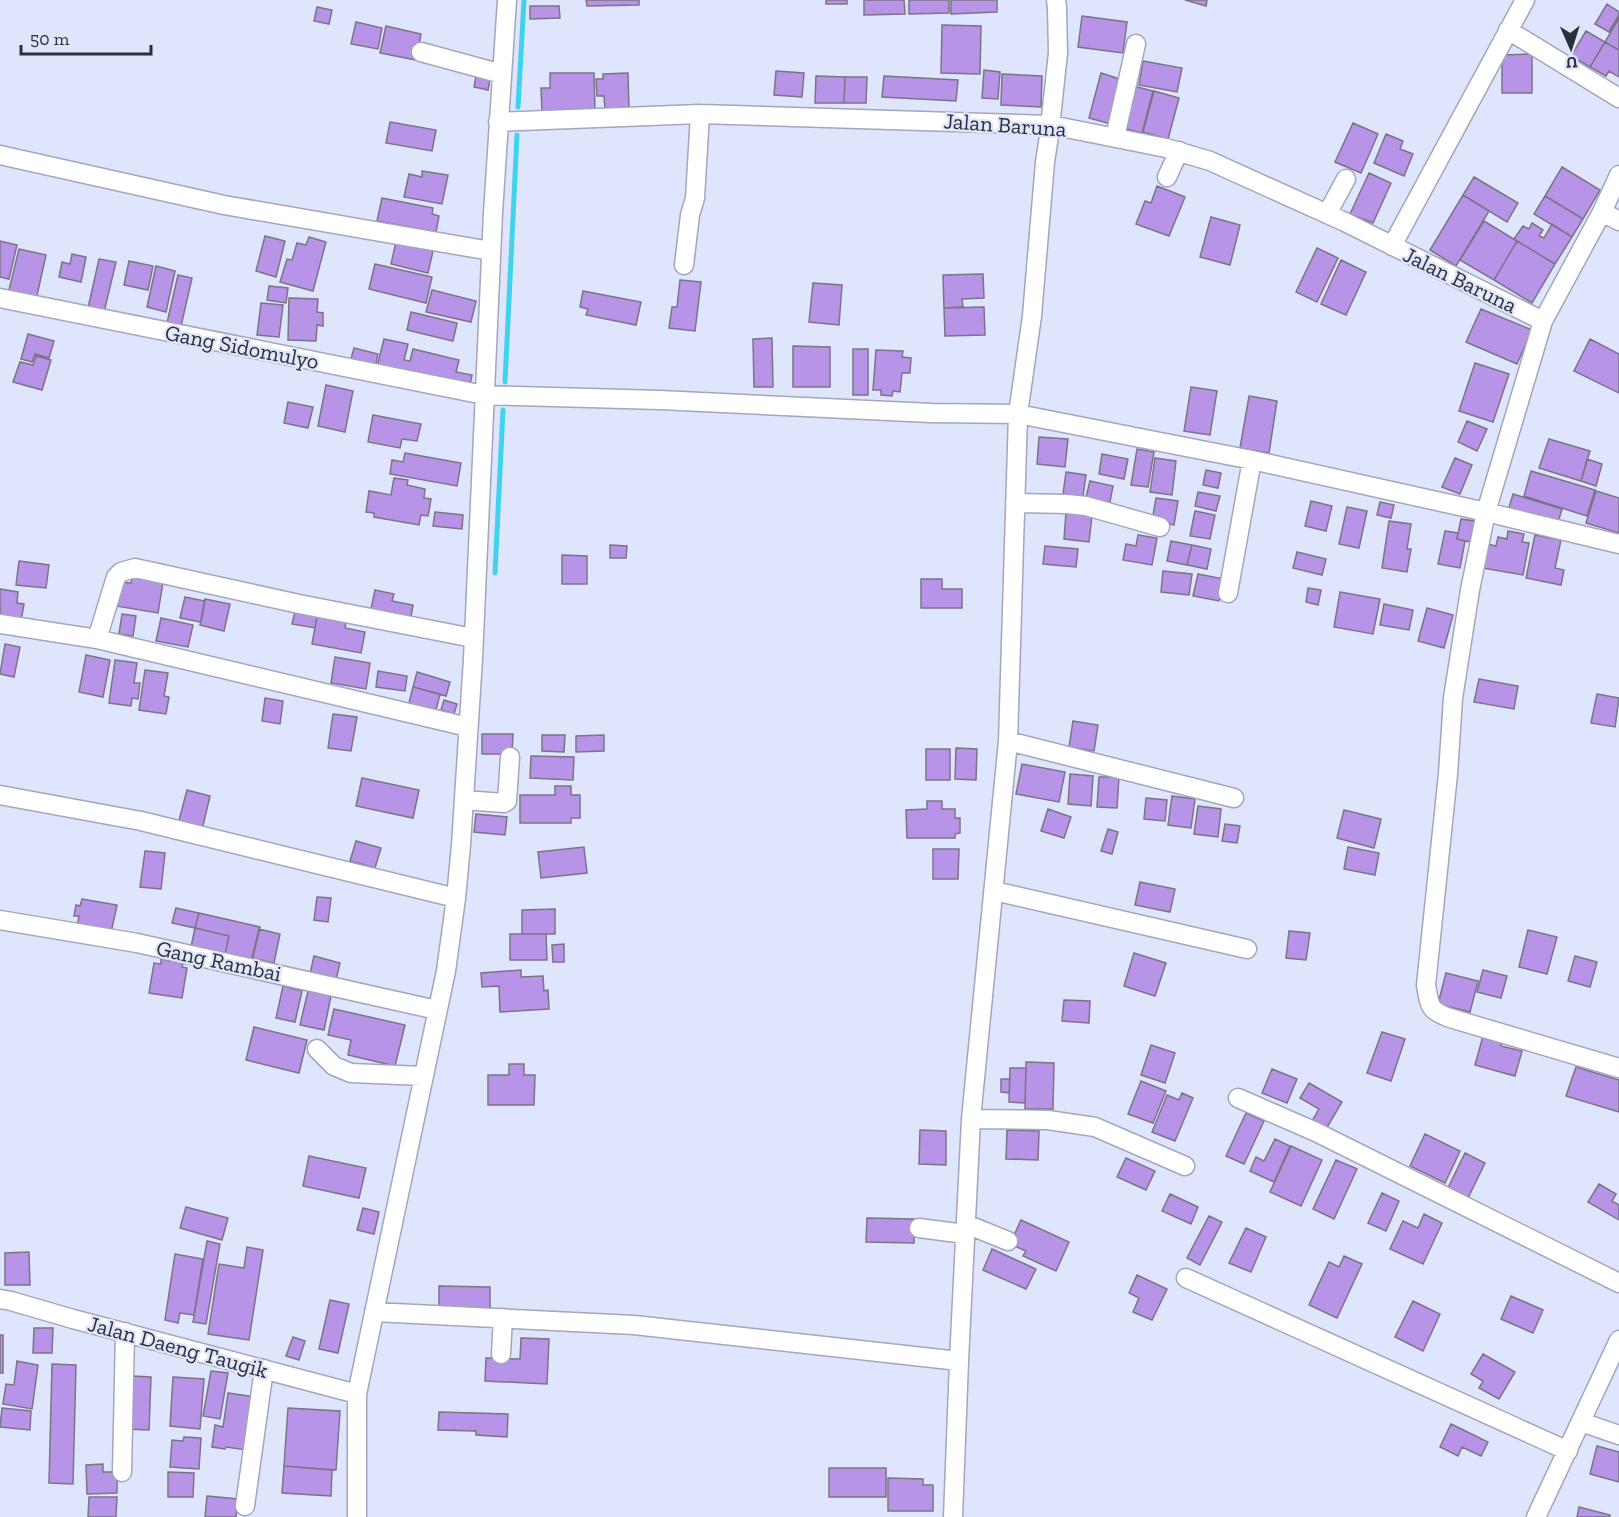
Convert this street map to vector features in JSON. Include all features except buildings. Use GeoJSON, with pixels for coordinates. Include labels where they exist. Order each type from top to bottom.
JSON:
{"type":"FeatureCollection","features":[{"type":"Feature","properties":{"kind":"street"},"geometry":{"type":"LineString","coordinates":[[357,1517],[357,1394],[446,971],[456,898],[464,800],[491,250],[507,0]]}},
{"type":"Feature","properties":{"kind":"street"},"geometry":{"type":"LineString","coordinates":[[953,1517],[958,1361],[971,1119],[1008,741],[1018,414],[1032,316],[1045,162],[1058,53],[1056,0]]}},
{"type":"Feature","properties":{"kind":"street"},"geometry":{"type":"LineString","coordinates":[[1392,246],[1525,0]]}},
{"type":"Feature","properties":{"kind":"street"},"geometry":{"type":"LineString","coordinates":[[1509,30],[1619,98]]}},
{"type":"Feature","properties":{"kind":"street"},"geometry":{"type":"LineString","coordinates":[[1115,137],[1136,44]]}},
{"type":"Feature","properties":{"kind":"street"},"geometry":{"type":"LineString","coordinates":[[421,52],[502,74]]}},
{"type":"Feature","properties":{"kind":"street"},"geometry":{"type":"LineString","coordinates":[[684,265],[688,227],[696,187],[700,114]]}},
{"type":"Feature","properties":{"kind":"street","name":"Jalan Baruna"},"geometry":{"type":"LineString","coordinates":[[498,122],[700,114],[1050,125],[1115,137],[1179,151],[1236,172],[1327,214],[1543,321]]}},
{"type":"Feature","properties":{"kind":"street"},"geometry":{"type":"LineString","coordinates":[[1167,177],[1179,151]]}},
{"type":"Feature","properties":{"kind":"street"},"geometry":{"type":"LineString","coordinates":[[0,155],[224,205],[491,250]]}},
{"type":"Feature","properties":{"kind":"street"},"geometry":{"type":"LineString","coordinates":[[1619,175],[1602,212],[1543,321],[1486,512],[1470,590],[1453,698],[1447,785],[1426,985],[1430,1005],[1436,1013],[1619,1068]]}},
{"type":"Feature","properties":{"kind":"street"},"geometry":{"type":"LineString","coordinates":[[1327,214],[1346,179]]}},
{"type":"Feature","properties":{"kind":"street"},"geometry":{"type":"LineString","coordinates":[[1602,212],[1619,221]]}},
{"type":"Feature","properties":{"kind":"street","name":"Gang Sidomulyo"},"geometry":{"type":"LineString","coordinates":[[0,298],[484,395],[660,400],[931,413],[1018,414],[1252,460],[1619,544]]}},
{"type":"Feature","properties":{"kind":"street"},"geometry":{"type":"LineString","coordinates":[[1228,593],[1252,460]]}},
{"type":"Feature","properties":{"kind":"street"},"geometry":{"type":"LineString","coordinates":[[1015,503],[1086,506],[1160,527]]}},
{"type":"Feature","properties":{"kind":"street"},"geometry":{"type":"LineString","coordinates":[[96,639],[116,577],[121,572],[135,568],[299,604],[473,638]]}},
{"type":"Feature","properties":{"kind":"street"},"geometry":{"type":"LineString","coordinates":[[0,624],[96,639],[468,728]]}},
{"type":"Feature","properties":{"kind":"street"},"geometry":{"type":"LineString","coordinates":[[1008,741],[1234,798]]}},
{"type":"Feature","properties":{"kind":"street"},"geometry":{"type":"LineString","coordinates":[[464,800],[507,801],[510,757]]}},
{"type":"Feature","properties":{"kind":"street"},"geometry":{"type":"LineString","coordinates":[[0,795],[141,821],[456,898]]}},
{"type":"Feature","properties":{"kind":"street"},"geometry":{"type":"LineString","coordinates":[[994,891],[1247,949]]}},
{"type":"Feature","properties":{"kind":"street","name":"Gang Rambai"},"geometry":{"type":"LineString","coordinates":[[0,920],[137,943],[437,1010]]}},
{"type":"Feature","properties":{"kind":"street"},"geometry":{"type":"LineString","coordinates":[[317,1049],[334,1066],[351,1073],[423,1076]]}},
{"type":"Feature","properties":{"kind":"street"},"geometry":{"type":"LineString","coordinates":[[1238,1098],[1316,1132],[1619,1283]]}},
{"type":"Feature","properties":{"kind":"street"},"geometry":{"type":"LineString","coordinates":[[971,1119],[1048,1120],[1095,1127],[1185,1166]]}},
{"type":"Feature","properties":{"kind":"street"},"geometry":{"type":"LineString","coordinates":[[919,1228],[965,1229],[1008,1241]]}},
{"type":"Feature","properties":{"kind":"street"},"geometry":{"type":"LineString","coordinates":[[1186,1278],[1568,1451]]}},
{"type":"Feature","properties":{"kind":"street","name":"Jalan Daeng Taugik"},"geometry":{"type":"LineString","coordinates":[[0,1299],[357,1394]]}},
{"type":"Feature","properties":{"kind":"street"},"geometry":{"type":"LineString","coordinates":[[374,1312],[634,1325],[958,1361]]}},
{"type":"Feature","properties":{"kind":"street"},"geometry":{"type":"LineString","coordinates":[[501,1354],[503,1318]]}},
{"type":"Feature","properties":{"kind":"street"},"geometry":{"type":"LineString","coordinates":[[122,1472],[125,1332]]}},
{"type":"Feature","properties":{"kind":"street"},"geometry":{"type":"LineString","coordinates":[[1536,1517],[1619,1340]]}},
{"type":"Feature","properties":{"kind":"street"},"geometry":{"type":"LineString","coordinates":[[245,1506],[264,1369]]}},
{"type":"Feature","properties":{"kind":"street"},"geometry":{"type":"LineString","coordinates":[[1581,1422],[1619,1435]]}},
{"type":"Feature","properties":{"kind":"waterway"},"geometry":{"type":"LineString","coordinates":[[518,107],[524,0]]}},
{"type":"Feature","properties":{"kind":"waterway"},"geometry":{"type":"LineString","coordinates":[[505,382],[517,135]]}},
{"type":"Feature","properties":{"kind":"waterway"},"geometry":{"type":"LineString","coordinates":[[495,573],[503,410]]}}]}
